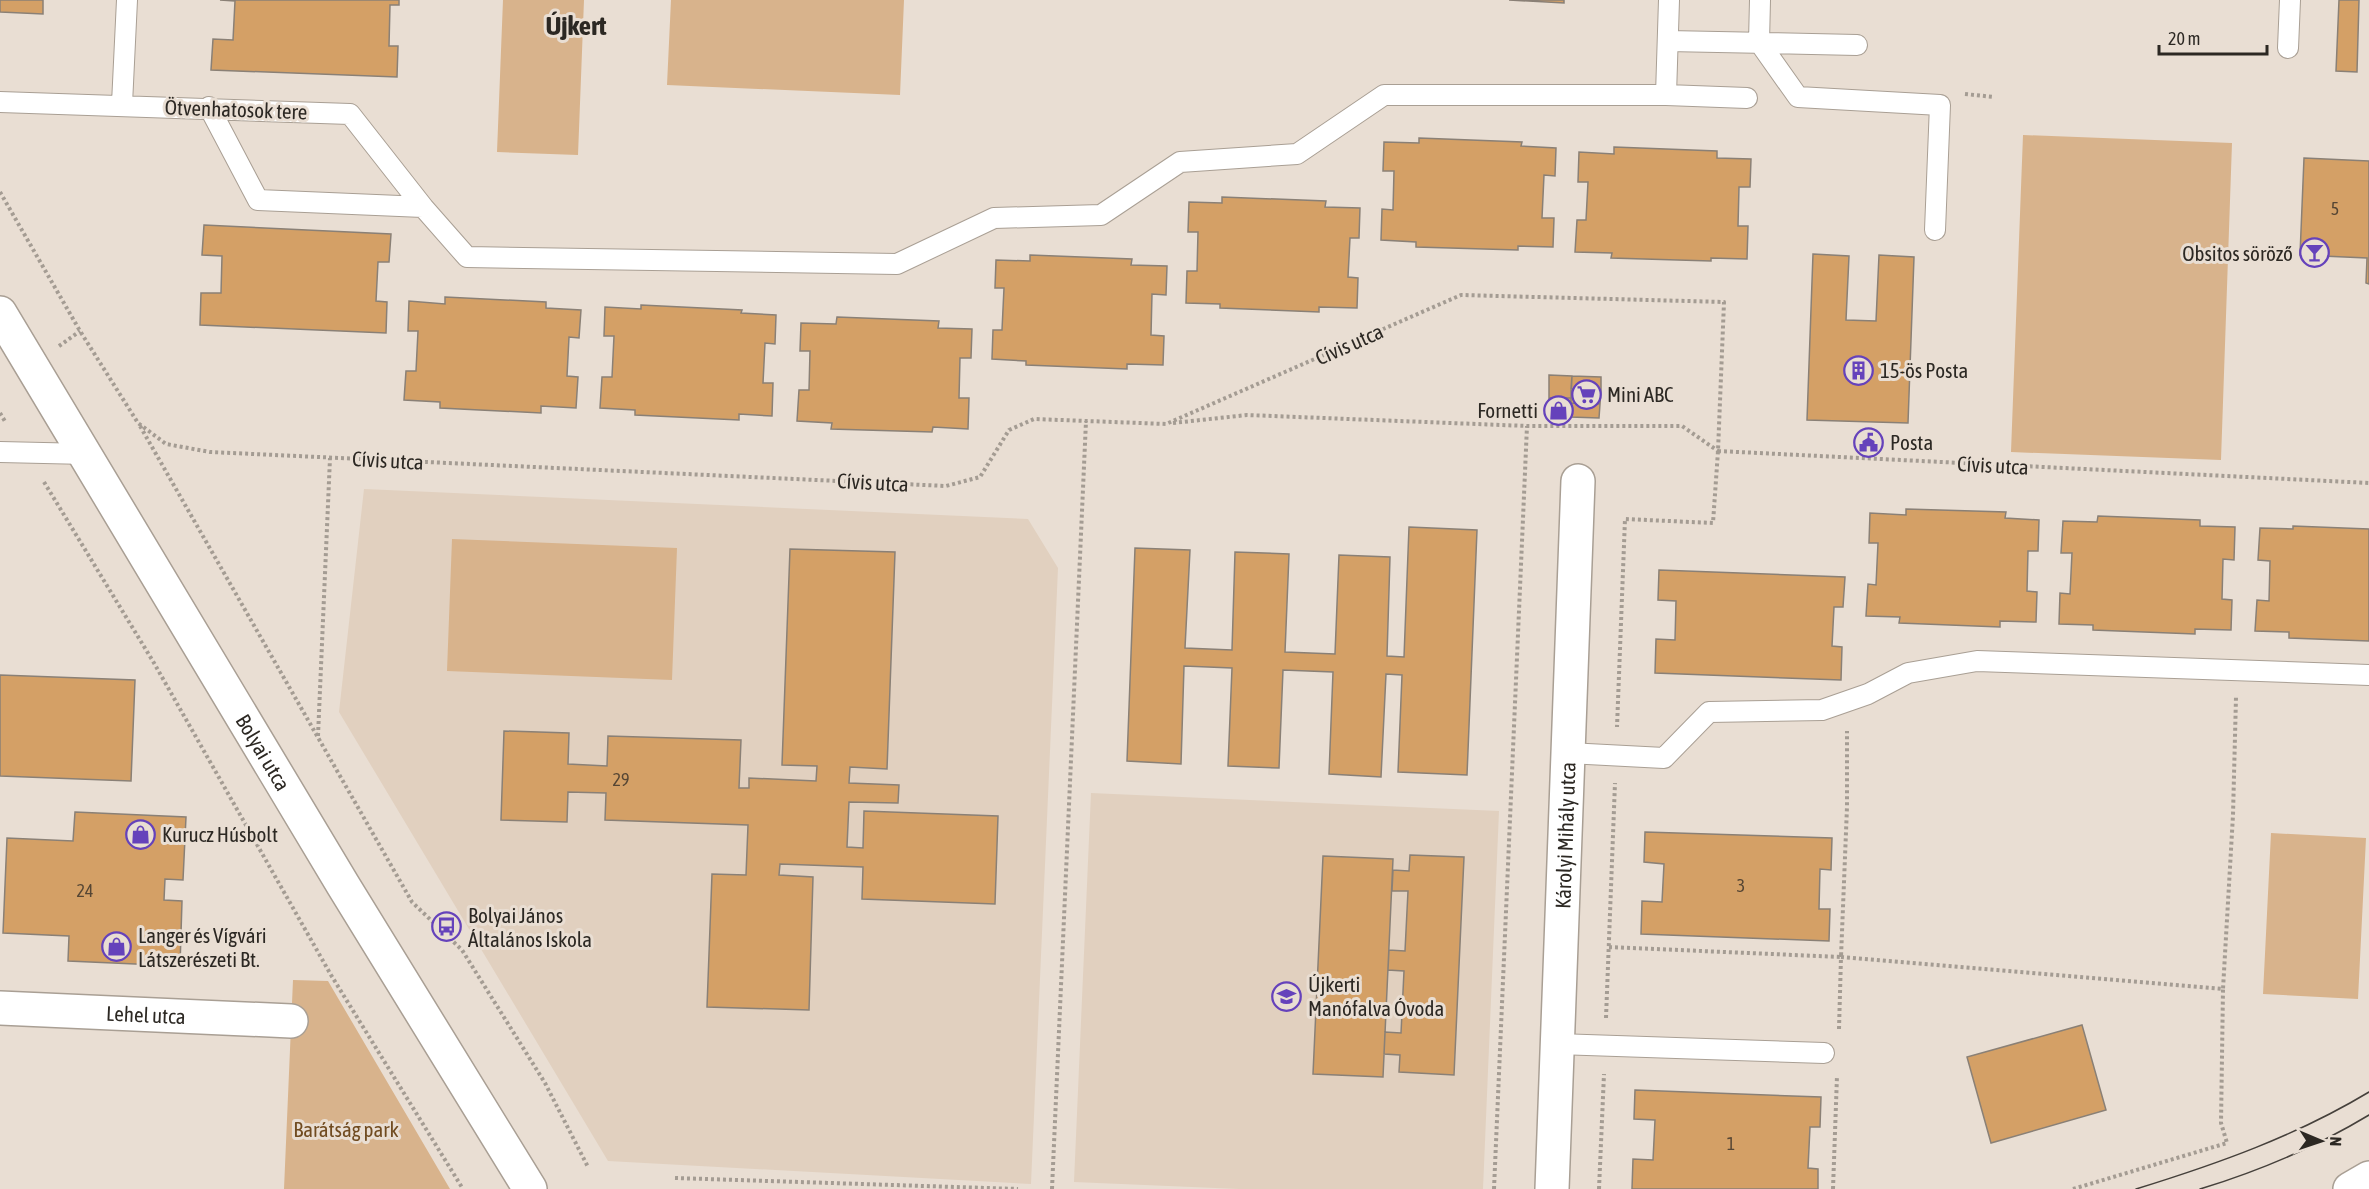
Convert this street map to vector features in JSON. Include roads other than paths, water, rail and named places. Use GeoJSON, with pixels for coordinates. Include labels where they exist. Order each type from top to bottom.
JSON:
{"type":"FeatureCollection","features":[{"type":"Feature","properties":{"kind":"street","name":"Bolyai utca"},"geometry":{"type":"LineString","coordinates":[[0,313],[87,454],[343,885],[530,1189]]}},
{"type":"Feature","properties":{"kind":"street","name":"Károlyi Mihály utca"},"geometry":{"type":"LineString","coordinates":[[1552,1189],[1578,481]]}},
{"type":"Feature","properties":{"kind":"street","name":"Lehel utca"},"geometry":{"type":"LineString","coordinates":[[0,1008],[291,1021]]}},
{"type":"Feature","properties":{"kind":"street"},"geometry":{"type":"LineString","coordinates":[[2350,1189],[2369,1178]]}},
{"type":"Feature","properties":{"kind":"lane"},"geometry":{"type":"LineString","coordinates":[[122,104],[127,0]]}},
{"type":"Feature","properties":{"kind":"lane"},"geometry":{"type":"LineString","coordinates":[[1666,95],[1669,0]]}},
{"type":"Feature","properties":{"kind":"lane"},"geometry":{"type":"LineString","coordinates":[[1760,0],[1759,42],[1798,97],[1940,105],[1935,230]]}},
{"type":"Feature","properties":{"kind":"lane"},"geometry":{"type":"LineString","coordinates":[[2288,48],[2290,0]]}},
{"type":"Feature","properties":{"kind":"lane"},"geometry":{"type":"LineString","coordinates":[[1668,41],[1857,45]]}},
{"type":"Feature","properties":{"kind":"lane"},"geometry":{"type":"LineString","coordinates":[[209,108],[258,200],[423,207],[467,257],[897,264],[994,218],[1101,215],[1180,162],[1297,154],[1384,95],[1666,95],[1747,98]]}},
{"type":"Feature","properties":{"kind":"lane","name":"Ötvenhatosok tere"},"geometry":{"type":"LineString","coordinates":[[0,102],[122,104],[350,114],[423,207]]}},
{"type":"Feature","properties":{"kind":"lane"},"geometry":{"type":"LineString","coordinates":[[0,452],[87,454]]}},
{"type":"Feature","properties":{"kind":"lane"},"geometry":{"type":"LineString","coordinates":[[1568,753],[1664,758],[1709,711],[1822,710],[1868,694],[1908,673],[1977,661],[2369,675]]}},
{"type":"Feature","properties":{"kind":"lane"},"geometry":{"type":"LineString","coordinates":[[1557,1044],[1824,1053]]}},
{"type":"Feature","properties":{"kind":"tram line"},"geometry":{"type":"LineString","coordinates":[[2136,1189],[2256,1148],[2313,1122],[2369,1092]]}},
{"type":"Feature","properties":{"kind":"tram line"},"geometry":{"type":"LineString","coordinates":[[2200,1189],[2287,1157],[2329,1138],[2369,1115]]}},
{"type":"Feature","properties":{"kind":"place","name":"Obsitos söröző"},"geometry":{"type":"Point","coordinates":[2314,253]}},
{"type":"Feature","properties":{"kind":"place","name":"15-ös Posta"},"geometry":{"type":"Point","coordinates":[1859,370]}},
{"type":"Feature","properties":{"kind":"place","name":"Mini ABC"},"geometry":{"type":"Point","coordinates":[1586,394]}},
{"type":"Feature","properties":{"kind":"place","name":"Fornetti"},"geometry":{"type":"Point","coordinates":[1559,410]}},
{"type":"Feature","properties":{"kind":"place","name":"Posta"},"geometry":{"type":"Point","coordinates":[1869,442]}},
{"type":"Feature","properties":{"kind":"place","name":"Kurucz Húsbolt"},"geometry":{"type":"Point","coordinates":[141,834]}},
{"type":"Feature","properties":{"kind":"place","name":"Bolyai János Általános Iskola"},"geometry":{"type":"Point","coordinates":[447,927]}},
{"type":"Feature","properties":{"kind":"place","name":"Langer és Vígvári Látszerészeti Bt."},"geometry":{"type":"Point","coordinates":[117,947]}},
{"type":"Feature","properties":{"kind":"place","name":"Újkerti Manófalva Óvoda"},"geometry":{"type":"Point","coordinates":[1287,996]}},
{"type":"Feature","properties":{"kind":"district","name":"Újkert"},"geometry":{"type":"Point","coordinates":[576,25]}},
{"type":"Feature","properties":{"kind":"park label","name":"Barátság park"},"geometry":{"type":"Point","coordinates":[346,1129]}}]}
